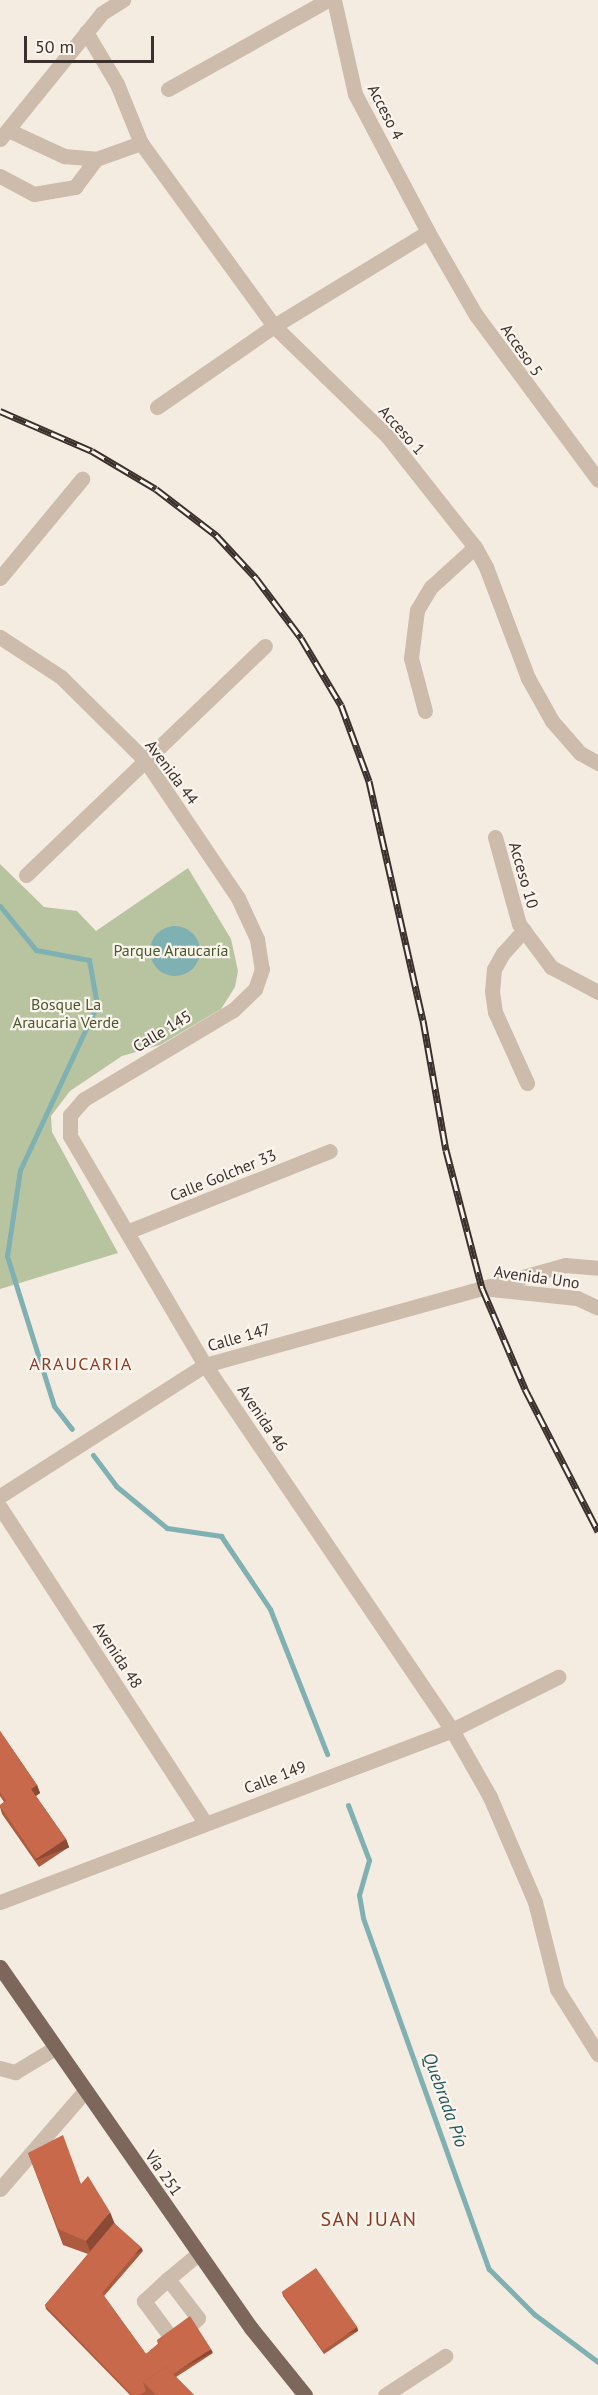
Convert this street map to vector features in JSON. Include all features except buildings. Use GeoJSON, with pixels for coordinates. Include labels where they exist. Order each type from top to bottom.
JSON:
{"type":"FeatureCollection","features":[{"type":"Feature","properties":{"kind":"main road","name":"Vía 251"},"geometry":{"type":"LineString","coordinates":[[0,1967],[84,2092],[251,2328],[305,2395]]}},
{"type":"Feature","properties":{"kind":"street"},"geometry":{"type":"LineString","coordinates":[[123,0],[102,13],[4,135],[64,156],[96,159],[141,142]]}},
{"type":"Feature","properties":{"kind":"street"},"geometry":{"type":"LineString","coordinates":[[168,89],[328,0]]}},
{"type":"Feature","properties":{"kind":"street","name":"Acceso 4"},"geometry":{"type":"LineString","coordinates":[[334,0],[355,94],[428,232]]}},
{"type":"Feature","properties":{"kind":"street","name":"Acceso 1"},"geometry":{"type":"LineString","coordinates":[[86,33],[117,84],[141,142],[274,326],[388,437],[475,548],[486,567],[528,678],[552,721],[580,753],[598,763]]}},
{"type":"Feature","properties":{"kind":"street"},"geometry":{"type":"LineString","coordinates":[[0,176],[34,194],[75,188],[96,159]]}},
{"type":"Feature","properties":{"kind":"street"},"geometry":{"type":"LineString","coordinates":[[157,407],[274,326],[428,232]]}},
{"type":"Feature","properties":{"kind":"street","name":"Acceso 5"},"geometry":{"type":"LineString","coordinates":[[428,232],[476,315],[598,480]]}},
{"type":"Feature","properties":{"kind":"street"},"geometry":{"type":"LineString","coordinates":[[0,578],[82,479]]}},
{"type":"Feature","properties":{"kind":"street"},"geometry":{"type":"LineString","coordinates":[[425,711],[411,658],[417,610],[431,587],[475,548]]}},
{"type":"Feature","properties":{"kind":"street","name":"Avenida 44"},"geometry":{"type":"LineString","coordinates":[[0,637],[61,677],[145,760],[238,898],[257,939],[261,969]]}},
{"type":"Feature","properties":{"kind":"street"},"geometry":{"type":"LineString","coordinates":[[26,875],[266,646]]}},
{"type":"Feature","properties":{"kind":"street","name":"Acceso 10"},"geometry":{"type":"LineString","coordinates":[[495,837],[524,930],[551,967],[598,992]]}},
{"type":"Feature","properties":{"kind":"street"},"geometry":{"type":"LineString","coordinates":[[524,930],[503,952],[494,969],[492,991],[495,1012],[527,1083]]}},
{"type":"Feature","properties":{"kind":"street","name":"Calle 145"},"geometry":{"type":"LineString","coordinates":[[70,1115],[84,1099],[233,1010],[255,989],[261,969]]}},
{"type":"Feature","properties":{"kind":"street","name":"Avenida 46"},"geometry":{"type":"LineString","coordinates":[[70,1115],[70,1136],[129,1231],[205,1365],[452,1730],[489,1797],[535,1902],[557,1989],[598,2054]]}},
{"type":"Feature","properties":{"kind":"street","name":"Calle Golcher 33"},"geometry":{"type":"LineString","coordinates":[[129,1231],[330,1151]]}},
{"type":"Feature","properties":{"kind":"street","name":"Avenida Uno"},"geometry":{"type":"LineString","coordinates":[[482,1288],[565,1265],[598,1268]]}},
{"type":"Feature","properties":{"kind":"street","name":"Calle 147"},"geometry":{"type":"LineString","coordinates":[[0,1496],[205,1365],[482,1288]]}},
{"type":"Feature","properties":{"kind":"street","name":"Avenida Uno"},"geometry":{"type":"LineString","coordinates":[[482,1288],[577,1298],[598,1308]]}},
{"type":"Feature","properties":{"kind":"street","name":"Avenida 48"},"geometry":{"type":"LineString","coordinates":[[0,1507],[205,1823]]}},
{"type":"Feature","properties":{"kind":"street","name":"Calle 149"},"geometry":{"type":"LineString","coordinates":[[0,1902],[452,1730],[558,1677]]}},
{"type":"Feature","properties":{"kind":"street"},"geometry":{"type":"LineString","coordinates":[[0,2068],[15,2072],[55,2048]]}},
{"type":"Feature","properties":{"kind":"street"},"geometry":{"type":"LineString","coordinates":[[0,2189],[84,2092]]}},
{"type":"Feature","properties":{"kind":"street"},"geometry":{"type":"LineString","coordinates":[[168,2279],[199,2253]]}},
{"type":"Feature","properties":{"kind":"street"},"geometry":{"type":"LineString","coordinates":[[251,2328],[295,2395]]}},
{"type":"Feature","properties":{"kind":"street"},"geometry":{"type":"LineString","coordinates":[[386,2395],[445,2356]]}},
{"type":"Feature","properties":{"kind":"green space","name":"Bosque La Araucaria Verde"},"geometry":{"type":"Polygon","coordinates":[[[0,864],[44,907],[77,911],[96,931],[188,868],[231,939],[238,971],[235,987],[221,1009],[160,1045],[122,1056],[70,1091],[51,1116],[52,1132],[118,1253],[0,1289],[0,864]]]}},
{"type":"Feature","properties":{"kind":"water"},"geometry":{"type":"Polygon","coordinates":[[[170,926],[180,926],[193,933],[200,946],[200,956],[193,969],[180,976],[170,976],[161,972],[154,965],[150,956],[150,946],[154,937],[161,930],[170,926]]]}},
{"type":"Feature","properties":{"kind":"waterway","name":"Quebrada Pío"},"geometry":{"type":"LineString","coordinates":[[0,906],[36,950],[89,960],[97,1005],[20,1170],[7,1256],[54,1406],[72,1429]]}},
{"type":"Feature","properties":{"kind":"waterway","name":"Quebrada Pío"},"geometry":{"type":"LineString","coordinates":[[93,1455],[116,1486],[167,1528],[221,1536],[270,1609],[327,1754]]}},
{"type":"Feature","properties":{"kind":"waterway","name":"Quebrada Pío"},"geometry":{"type":"LineString","coordinates":[[348,1805],[369,1860],[359,1895],[363,1918],[489,2269],[534,2314],[598,2362]]}},
{"type":"Feature","properties":{"kind":"railway"},"geometry":{"type":"LineString","coordinates":[[0,411],[92,451],[156,489],[216,535],[256,578],[301,638],[341,705],[369,781],[423,1020],[446,1150],[482,1288],[525,1389],[598,1531]]}},
{"type":"Feature","properties":{"kind":"district","name":"ARAUCARIA"},"geometry":{"type":"Point","coordinates":[81,1364]}},
{"type":"Feature","properties":{"kind":"district","name":"SAN JUAN"},"geometry":{"type":"Point","coordinates":[369,2219]}},
{"type":"Feature","properties":{"kind":"park label","name":"Parque Araucaría"},"geometry":{"type":"Point","coordinates":[171,950]}}]}
